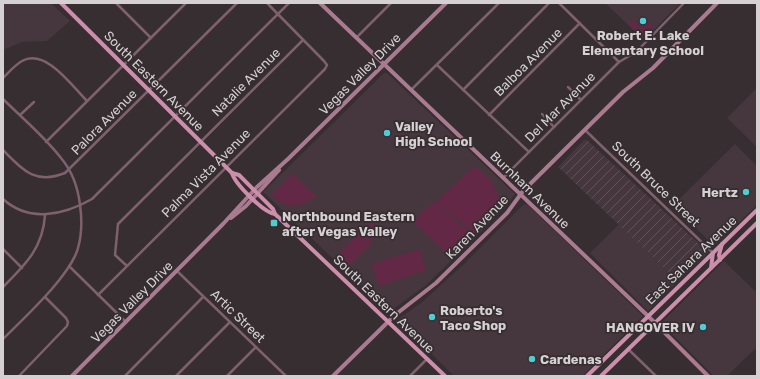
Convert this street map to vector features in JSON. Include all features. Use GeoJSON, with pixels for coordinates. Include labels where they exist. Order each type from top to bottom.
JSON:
{"type":"FeatureCollection","features":[{"type":"Feature","properties":{"kind":"main road","name":"South Eastern Avenue"},"geometry":{"type":"LineString","coordinates":[[61,3],[232,173],[234,179],[249,195],[269,214],[275,214]]}},
{"type":"Feature","properties":{"kind":"main road","name":"South Eastern Avenue"},"geometry":{"type":"LineString","coordinates":[[232,173],[239,175],[273,209],[275,214],[445,376]]}},
{"type":"Feature","properties":{"kind":"main road","name":"East Sahara Avenue"},"geometry":{"type":"LineString","coordinates":[[587,376],[757,210]]}},
{"type":"Feature","properties":{"kind":"main road","name":"East Sahara Avenue"},"geometry":{"type":"LineString","coordinates":[[603,375],[757,224]]}},
{"type":"Feature","properties":{"kind":"main road"},"geometry":{"type":"LineString","coordinates":[[720,260],[719,255],[722,244]]}},
{"type":"Feature","properties":{"kind":"main road"},"geometry":{"type":"LineString","coordinates":[[711,268],[713,253]]}},
{"type":"Feature","properties":{"kind":"street"},"geometry":{"type":"LineString","coordinates":[[116,3],[151,38]]}},
{"type":"Feature","properties":{"kind":"street"},"geometry":{"type":"LineString","coordinates":[[46,142],[186,3]]}},
{"type":"Feature","properties":{"kind":"street","name":"Palora Avenue"},"geometry":{"type":"LineString","coordinates":[[69,170],[237,3]]}},
{"type":"Feature","properties":{"kind":"street"},"geometry":{"type":"LineString","coordinates":[[267,3],[303,40]]}},
{"type":"Feature","properties":{"kind":"street"},"geometry":{"type":"LineString","coordinates":[[3,199],[12,206],[25,211],[45,215],[65,212],[92,199],[289,3]]}},
{"type":"Feature","properties":{"kind":"street","name":"Burnham Avenue"},"geometry":{"type":"LineString","coordinates":[[320,3],[520,196],[648,316],[708,376]]}},
{"type":"Feature","properties":{"kind":"street"},"geometry":{"type":"LineString","coordinates":[[356,38],[391,3]]}},
{"type":"Feature","properties":{"kind":"street","name":"Vegas Valley Drive"},"geometry":{"type":"LineString","coordinates":[[72,376],[223,224],[254,190],[288,159],[446,3]]}},
{"type":"Feature","properties":{"kind":"street"},"geometry":{"type":"LineString","coordinates":[[411,90],[499,3]]}},
{"type":"Feature","properties":{"kind":"street"},"geometry":{"type":"LineString","coordinates":[[463,90],[550,3]]}},
{"type":"Feature","properties":{"kind":"street"},"geometry":{"type":"LineString","coordinates":[[559,3],[620,62]]}},
{"type":"Feature","properties":{"kind":"street","name":"Del Mar Avenue"},"geometry":{"type":"LineString","coordinates":[[503,178],[620,62],[636,52],[684,3]]}},
{"type":"Feature","properties":{"kind":"street","name":"Karen Avenue"},"geometry":{"type":"LineString","coordinates":[[333,376],[388,322],[436,283],[507,213],[520,196],[623,92],[653,68],[717,3]]}},
{"type":"Feature","properties":{"kind":"street","name":"Balboa Avenue"},"geometry":{"type":"LineString","coordinates":[[489,115],[580,24]]}},
{"type":"Feature","properties":{"kind":"street","name":"Palma Vista Avenue"},"geometry":{"type":"LineString","coordinates":[[98,295],[325,69],[326,65],[303,40]]}},
{"type":"Feature","properties":{"kind":"street","name":"Natalie Avenue"},"geometry":{"type":"LineString","coordinates":[[127,266],[116,255],[118,224],[303,40]]}},
{"type":"Feature","properties":{"kind":"street"},"geometry":{"type":"LineString","coordinates":[[3,78],[14,67],[28,59],[40,59],[51,65],[87,101]]}},
{"type":"Feature","properties":{"kind":"street"},"geometry":{"type":"LineString","coordinates":[[436,65],[529,152]]}},
{"type":"Feature","properties":{"kind":"street"},"geometry":{"type":"LineString","coordinates":[[568,87],[581,100]]}},
{"type":"Feature","properties":{"kind":"street"},"geometry":{"type":"LineString","coordinates":[[3,99],[61,158],[69,170],[79,197],[81,228],[78,248],[69,266],[45,297],[3,339]]}},
{"type":"Feature","properties":{"kind":"street"},"geometry":{"type":"LineString","coordinates":[[20,115],[34,102]]}},
{"type":"Feature","properties":{"kind":"street"},"geometry":{"type":"LineString","coordinates":[[542,114],[554,127]]}},
{"type":"Feature","properties":{"kind":"street","name":"South Bruce Street"},"geometry":{"type":"LineString","coordinates":[[585,130],[713,253]]}},
{"type":"Feature","properties":{"kind":"street"},"geometry":{"type":"LineString","coordinates":[[3,150],[21,168],[34,176],[54,178],[69,170]]}},
{"type":"Feature","properties":{"kind":"street","name":"Vegas Valley Drive"},"geometry":{"type":"LineString","coordinates":[[223,224],[258,194],[288,159]]}},
{"type":"Feature","properties":{"kind":"street"},"geometry":{"type":"LineString","coordinates":[[3,287],[22,268],[37,247],[42,236],[45,215]]}},
{"type":"Feature","properties":{"kind":"street"},"geometry":{"type":"LineString","coordinates":[[3,249],[22,268]]}},
{"type":"Feature","properties":{"kind":"street"},"geometry":{"type":"LineString","coordinates":[[69,266],[126,322]]}},
{"type":"Feature","properties":{"kind":"street","name":"Artic Street"},"geometry":{"type":"LineString","coordinates":[[177,271],[286,376]]}},
{"type":"Feature","properties":{"kind":"street"},"geometry":{"type":"LineString","coordinates":[[18,376],[65,329],[68,322],[45,297]]}},
{"type":"Feature","properties":{"kind":"street"},"geometry":{"type":"LineString","coordinates":[[125,376],[203,297]]}},
{"type":"Feature","properties":{"kind":"street"},"geometry":{"type":"LineString","coordinates":[[176,376],[230,322]]}},
{"type":"Feature","properties":{"kind":"street"},"geometry":{"type":"LineString","coordinates":[[227,376],[256,347]]}},
{"type":"Feature","properties":{"kind":"street"},"geometry":{"type":"LineString","coordinates":[[628,349],[656,376]]}},
{"type":"Feature","properties":{"kind":"street"},"geometry":{"type":"LineString","coordinates":[[410,376],[427,359]]}},
{"type":"Feature","properties":{"kind":"street"},"geometry":{"type":"LineString","coordinates":[[230,373],[234,376]]}},
{"type":"Feature","properties":{"kind":"shaded area"},"geometry":{"type":"Polygon","coordinates":[[[3,3],[51,3],[70,21],[47,41],[22,42],[3,50],[3,3]]]}},
{"type":"Feature","properties":{"kind":"shaded area","name":"Robert E. Lake Elementary School"},"geometry":{"type":"Polygon","coordinates":[[[605,3],[680,3],[644,40],[605,3]]]}},
{"type":"Feature","properties":{"kind":"shaded area"},"geometry":{"type":"Polygon","coordinates":[[[632,20],[640,27],[647,21],[653,26],[642,37],[628,24],[632,20]]]}},
{"type":"Feature","properties":{"kind":"shaded area","name":"Valley High School"},"geometry":{"type":"Polygon","coordinates":[[[384,73],[387,73],[515,194],[503,209],[473,240],[425,286],[389,312],[263,192],[384,73]]]}},
{"type":"Feature","properties":{"kind":"shaded area"},"geometry":{"type":"Polygon","coordinates":[[[757,88],[757,147],[727,118],[757,88]]]}},
{"type":"Feature","properties":{"kind":"shaded area"},"geometry":{"type":"Polygon","coordinates":[[[584,140],[587,140],[708,252],[678,281],[558,167],[584,140]]]}},
{"type":"Feature","properties":{"kind":"shaded area"},"geometry":{"type":"Polygon","coordinates":[[[735,144],[757,166],[757,205],[714,246],[673,205],[735,144]]]}},
{"type":"Feature","properties":{"kind":"shaded area"},"geometry":{"type":"Polygon","coordinates":[[[475,166],[491,180],[499,198],[492,217],[474,233],[438,203],[439,199],[475,166]]]}},
{"type":"Feature","properties":{"kind":"shaded area"},"geometry":{"type":"Polygon","coordinates":[[[292,174],[316,196],[305,203],[293,206],[276,200],[271,195],[292,174]]]}},
{"type":"Feature","properties":{"kind":"shaded area"},"geometry":{"type":"Polygon","coordinates":[[[435,201],[472,235],[450,256],[413,222],[435,201]]]}},
{"type":"Feature","properties":{"kind":"shaded area"},"geometry":{"type":"Polygon","coordinates":[[[527,204],[643,316],[582,376],[454,376],[397,320],[421,303],[463,265],[523,205],[527,204]]]}},
{"type":"Feature","properties":{"kind":"shaded area"},"geometry":{"type":"Polygon","coordinates":[[[371,222],[381,231],[369,242],[371,244],[345,270],[334,258],[371,222]]]}},
{"type":"Feature","properties":{"kind":"shaded area"},"geometry":{"type":"Polygon","coordinates":[[[619,224],[678,281],[648,311],[590,253],[619,224]]]}},
{"type":"Feature","properties":{"kind":"shaded area"},"geometry":{"type":"Polygon","coordinates":[[[420,249],[426,270],[379,286],[372,264],[420,249]]]}},
{"type":"Feature","properties":{"kind":"shaded area"},"geometry":{"type":"Polygon","coordinates":[[[724,261],[757,293],[757,347],[727,376],[714,376],[663,325],[662,322],[724,261]]]}},
{"type":"Feature","properties":{"kind":"place","name":"Robert E. Lake Elementary School"},"geometry":{"type":"Point","coordinates":[643,21]}},
{"type":"Feature","properties":{"kind":"place","name":"Valley High School"},"geometry":{"type":"Point","coordinates":[387,133]}},
{"type":"Feature","properties":{"kind":"place","name":"Hertz"},"geometry":{"type":"Point","coordinates":[746,192]}},
{"type":"Feature","properties":{"kind":"place","name":"Northbound Eastern after Vegas Valley"},"geometry":{"type":"Point","coordinates":[274,223]}},
{"type":"Feature","properties":{"kind":"place","name":"Roberto's Taco Shop"},"geometry":{"type":"Point","coordinates":[432,317]}},
{"type":"Feature","properties":{"kind":"place","name":"HANGOVER IV"},"geometry":{"type":"Point","coordinates":[703,327]}},
{"type":"Feature","properties":{"kind":"place","name":"Cardenas"},"geometry":{"type":"Point","coordinates":[532,359]}}]}
